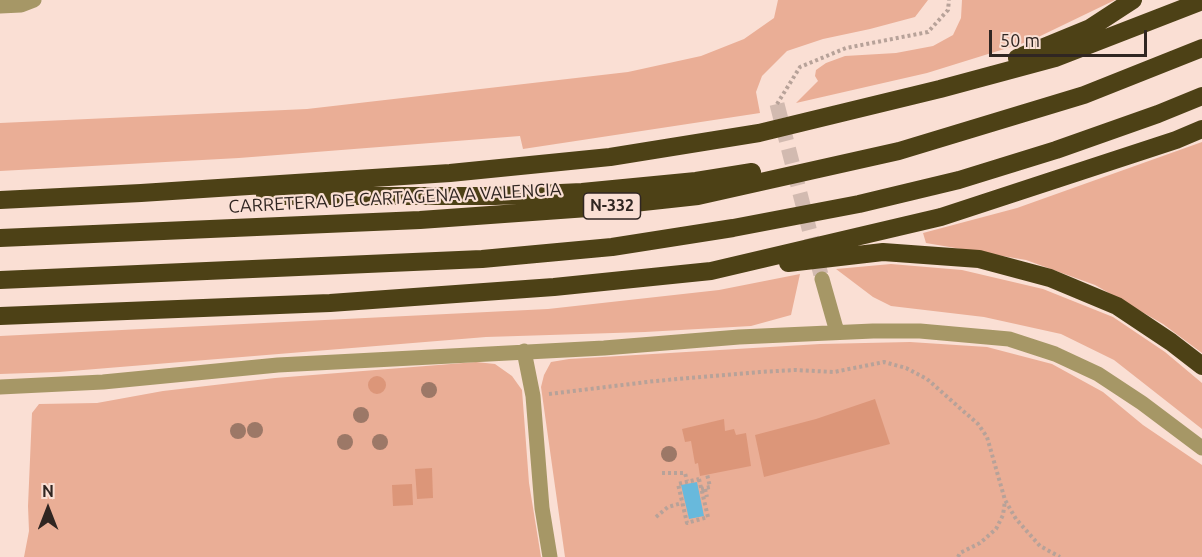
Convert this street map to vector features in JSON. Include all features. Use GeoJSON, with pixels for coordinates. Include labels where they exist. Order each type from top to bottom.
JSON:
{"type":"FeatureCollection","features":[{"type":"Feature","properties":{"kind":"highway"},"geometry":{"type":"LineString","coordinates":[[939,89],[1090,28],[1133,0]]}},
{"type":"Feature","properties":{"kind":"highway"},"geometry":{"type":"LineString","coordinates":[[939,89],[1055,58],[1202,1]]}},
{"type":"Feature","properties":{"kind":"highway","name":"CARRETERA DE CARTAGENA A VALENCIA"},"geometry":{"type":"LineString","coordinates":[[0,238],[409,220],[588,208],[698,196],[899,151],[1084,95],[1202,48]]}},
{"type":"Feature","properties":{"kind":"highway","name":"N-332"},"geometry":{"type":"LineString","coordinates":[[0,200],[141,194],[450,173],[610,157],[759,133],[939,89]]}},
{"type":"Feature","properties":{"kind":"highway","name":"N-332"},"geometry":{"type":"LineString","coordinates":[[0,280],[482,259],[612,247],[859,204],[959,180],[1056,150],[1202,96]]}},
{"type":"Feature","properties":{"kind":"highway"},"geometry":{"type":"LineString","coordinates":[[711,271],[941,217],[1165,144],[1202,129]]}},
{"type":"Feature","properties":{"kind":"highway","name":"N-332"},"geometry":{"type":"LineString","coordinates":[[141,194],[299,197],[495,196],[582,192],[696,181],[899,151]]}},
{"type":"Feature","properties":{"kind":"highway"},"geometry":{"type":"LineString","coordinates":[[0,316],[330,303],[554,288],[884,252],[979,259],[1050,278],[1117,306],[1202,366]]}},
{"type":"Feature","properties":{"kind":"street"},"geometry":{"type":"LineString","coordinates":[[0,6],[21,5],[33,0]]}},
{"type":"Feature","properties":{"kind":"street"},"geometry":{"type":"LineString","coordinates":[[822,279],[837,332]]}},
{"type":"Feature","properties":{"kind":"street"},"geometry":{"type":"LineString","coordinates":[[0,387],[103,382],[278,365],[604,348],[739,337],[920,331],[1009,339],[1055,354],[1098,374],[1142,403],[1202,448]]}},
{"type":"Feature","properties":{"kind":"street"},"geometry":{"type":"LineString","coordinates":[[524,351],[533,396],[542,508],[550,557]]}},
{"type":"Feature","properties":{"kind":"path"},"geometry":{"type":"LineString","coordinates":[[777,104],[800,67],[846,48],[928,32],[948,10],[949,0]]}},
{"type":"Feature","properties":{"kind":"path"},"geometry":{"type":"LineString","coordinates":[[533,396],[655,381],[760,372],[795,370],[834,372],[884,362],[906,368],[927,379],[978,424],[987,436],[1005,500],[1016,519],[1040,546],[1060,557]]}},
{"type":"Feature","properties":{"kind":"path"},"geometry":{"type":"LineString","coordinates":[[662,473],[685,473],[687,482]]}},
{"type":"Feature","properties":{"kind":"path"},"geometry":{"type":"LineString","coordinates":[[703,489],[710,487],[707,474]]}},
{"type":"Feature","properties":{"kind":"path"},"geometry":{"type":"LineString","coordinates":[[703,489],[708,517],[687,522],[678,484],[699,479],[707,497]]}},
{"type":"Feature","properties":{"kind":"path"},"geometry":{"type":"LineString","coordinates":[[958,557],[960,553],[980,543],[996,529],[1003,514],[1005,500]]}},
{"type":"Feature","properties":{"kind":"path"},"geometry":{"type":"LineString","coordinates":[[656,517],[668,507],[682,503]]}},
{"type":"Feature","properties":{"kind":"shaded area"},"geometry":{"type":"Polygon","coordinates":[[[778,0],[928,0],[915,17],[823,39],[787,51],[762,76],[756,92],[760,113],[523,149],[520,136],[239,158],[0,171],[0,123],[307,109],[628,72],[701,56],[744,39],[774,18],[778,0]]]}},
{"type":"Feature","properties":{"kind":"shaded area"},"geometry":{"type":"Polygon","coordinates":[[[962,0],[1115,0],[1030,41],[927,73],[796,103],[818,81],[815,76],[816,70],[826,63],[845,56],[896,53],[933,46],[953,35],[961,18],[962,0]]]}},
{"type":"Feature","properties":{"kind":"shaded area"},"geometry":{"type":"Polygon","coordinates":[[[1202,142],[1202,353],[1163,324],[1095,285],[1026,260],[926,243],[923,233],[1017,208],[1202,142]]]}},
{"type":"Feature","properties":{"kind":"shaded area"},"geometry":{"type":"Polygon","coordinates":[[[891,264],[962,270],[1043,289],[1113,317],[1165,352],[1202,383],[1202,429],[1114,360],[1061,334],[984,317],[891,306],[873,297],[836,269],[891,264]]]}},
{"type":"Feature","properties":{"kind":"shaded area"},"geometry":{"type":"Polygon","coordinates":[[[800,274],[791,315],[751,326],[486,337],[59,372],[0,374],[0,336],[548,309],[719,290],[800,274]]]}},
{"type":"Feature","properties":{"kind":"shaded area"},"geometry":{"type":"Polygon","coordinates":[[[910,342],[987,347],[1052,364],[1103,392],[1143,425],[1202,465],[1202,557],[565,557],[541,387],[551,362],[820,344],[910,342]]]}},
{"type":"Feature","properties":{"kind":"shaded area"},"geometry":{"type":"Polygon","coordinates":[[[476,362],[495,364],[512,376],[522,390],[529,483],[541,557],[24,557],[29,531],[32,413],[39,404],[97,403],[163,391],[275,378],[476,362]]]}},
{"type":"Feature","properties":{"kind":"water"},"geometry":{"type":"Polygon","coordinates":[[[697,482],[704,516],[689,519],[681,485],[697,482]]]}},
{"type":"Feature","properties":{"kind":"building"},"geometry":{"type":"Polygon","coordinates":[[[377,376],[383,379],[386,385],[383,391],[377,394],[371,391],[368,385],[371,379],[377,376]]]}},
{"type":"Feature","properties":{"kind":"building"},"geometry":{"type":"Polygon","coordinates":[[[875,399],[890,444],[764,477],[755,435],[816,419],[875,399]]]}},
{"type":"Feature","properties":{"kind":"building"},"geometry":{"type":"Polygon","coordinates":[[[724,419],[725,431],[734,429],[736,435],[746,433],[751,466],[700,476],[698,463],[695,464],[691,441],[685,442],[682,429],[724,419]]]}},
{"type":"Feature","properties":{"kind":"building"},"geometry":{"type":"Polygon","coordinates":[[[432,468],[433,498],[417,499],[415,469],[432,468]]]}},
{"type":"Feature","properties":{"kind":"building"},"geometry":{"type":"Polygon","coordinates":[[[412,484],[413,505],[393,506],[392,485],[412,484]]]}},
{"type":"Feature","properties":{"kind":"tunnel"},"geometry":{"type":"LineString","coordinates":[[777,104],[822,279]]}}]}
